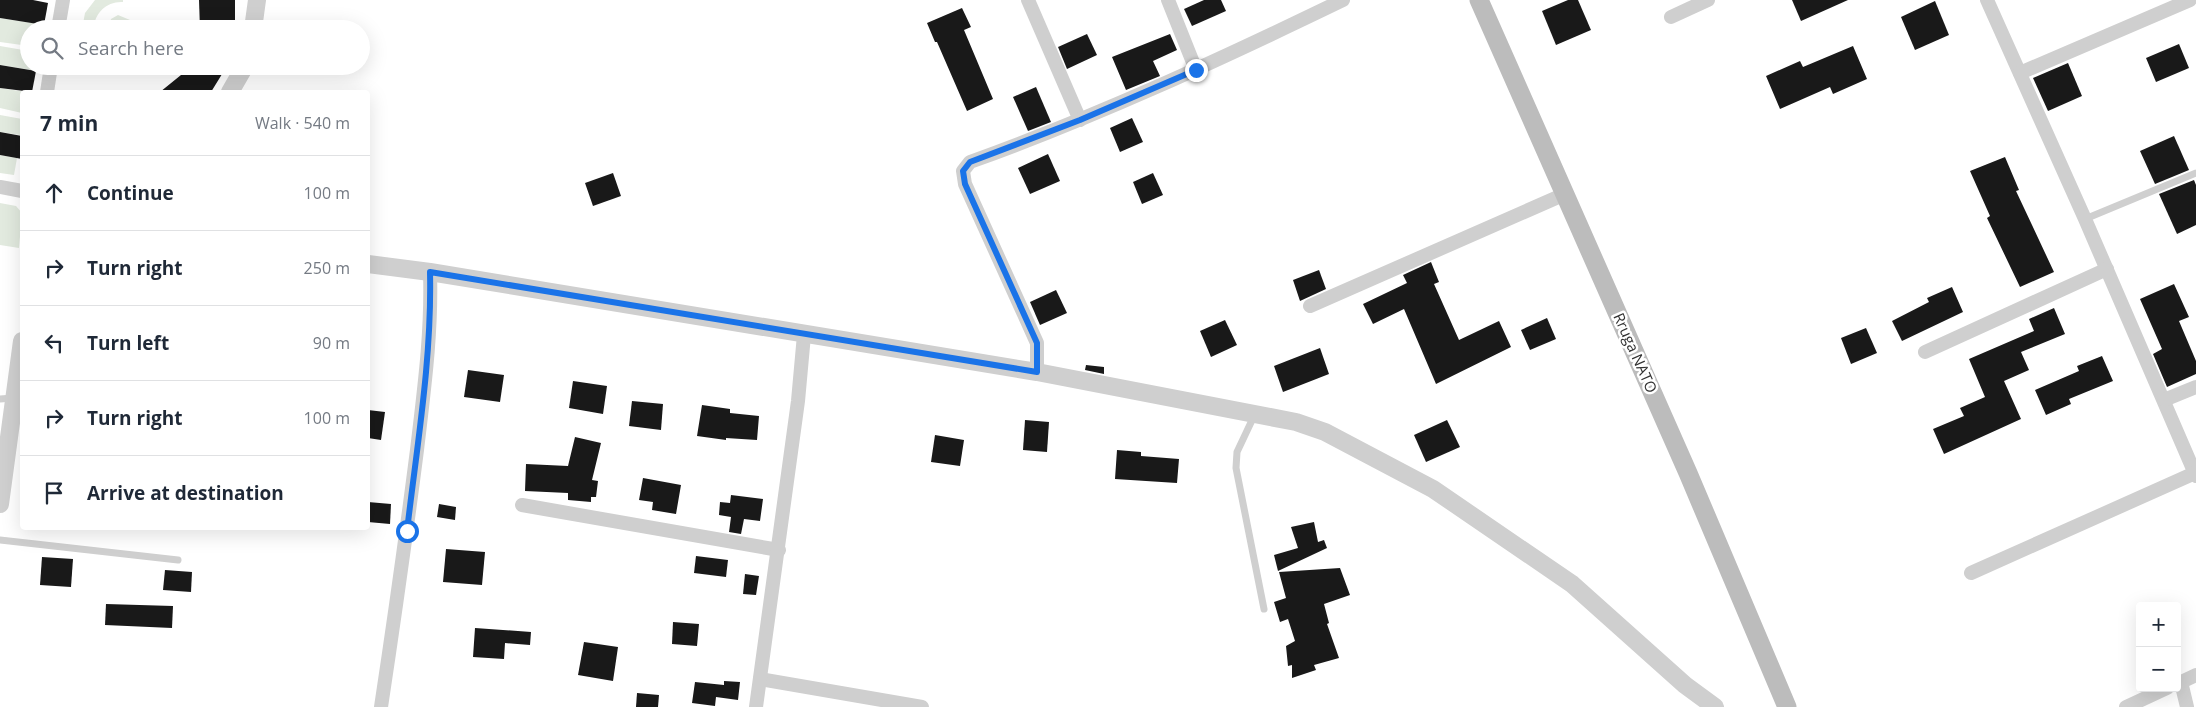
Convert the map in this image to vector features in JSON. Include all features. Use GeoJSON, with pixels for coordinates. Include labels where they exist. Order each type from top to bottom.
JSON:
{"type":"FeatureCollection","features":[{"type":"Feature","properties":{"kind":"main road","name":"Rruga NATO"},"geometry":{"type":"LineString","coordinates":[[1479,0],[1688,473],[1784,702]]}},
{"type":"Feature","properties":{"kind":"street"},"geometry":{"type":"LineString","coordinates":[[60,20],[63,0]]}},
{"type":"Feature","properties":{"kind":"street"},"geometry":{"type":"LineString","coordinates":[[1028,0],[1080,120]]}},
{"type":"Feature","properties":{"kind":"street"},"geometry":{"type":"LineString","coordinates":[[1168,0],[1196,70]]}},
{"type":"Feature","properties":{"kind":"street"},"geometry":{"type":"LineString","coordinates":[[1037,372],[1037,343],[965,184],[963,171],[970,162],[1080,120],[1196,70],[1344,0]]}},
{"type":"Feature","properties":{"kind":"street"},"geometry":{"type":"LineString","coordinates":[[1671,17],[1708,0]]}},
{"type":"Feature","properties":{"kind":"street"},"geometry":{"type":"LineString","coordinates":[[1972,573],[2195,475],[2107,269],[1987,0]]}},
{"type":"Feature","properties":{"kind":"street"},"geometry":{"type":"LineString","coordinates":[[2020,73],[2190,0]]}},
{"type":"Feature","properties":{"kind":"street"},"geometry":{"type":"LineString","coordinates":[[254,20],[255,3]]}},
{"type":"Feature","properties":{"kind":"street"},"geometry":{"type":"LineString","coordinates":[[47,90],[50,75]]}},
{"type":"Feature","properties":{"kind":"street"},"geometry":{"type":"LineString","coordinates":[[231,90],[240,75]]}},
{"type":"Feature","properties":{"kind":"street"},"geometry":{"type":"LineString","coordinates":[[246,75],[246,90]]}},
{"type":"Feature","properties":{"kind":"street"},"geometry":{"type":"LineString","coordinates":[[0,187],[20,190]]}},
{"type":"Feature","properties":{"kind":"street"},"geometry":{"type":"LineString","coordinates":[[1310,306],[1565,194]]}},
{"type":"Feature","properties":{"kind":"street"},"geometry":{"type":"LineString","coordinates":[[370,264],[430,272],[1037,372],[1296,422],[1325,432],[1433,489],[1572,584],[1678,678],[1716,707]]}},
{"type":"Feature","properties":{"kind":"street"},"geometry":{"type":"LineString","coordinates":[[1926,352],[2107,269]]}},
{"type":"Feature","properties":{"kind":"street"},"geometry":{"type":"LineString","coordinates":[[381,707],[407,531],[426,372],[431,310],[430,272]]}},
{"type":"Feature","properties":{"kind":"street"},"geometry":{"type":"LineString","coordinates":[[756,707],[798,401],[804,335]]}},
{"type":"Feature","properties":{"kind":"street"},"geometry":{"type":"LineString","coordinates":[[0,504],[8,398],[20,349]]}},
{"type":"Feature","properties":{"kind":"street"},"geometry":{"type":"LineString","coordinates":[[2164,400],[2196,387]]}},
{"type":"Feature","properties":{"kind":"street"},"geometry":{"type":"LineString","coordinates":[[522,505],[778,550]]}},
{"type":"Feature","properties":{"kind":"street"},"geometry":{"type":"LineString","coordinates":[[2181,682],[2196,675]]}},
{"type":"Feature","properties":{"kind":"street"},"geometry":{"type":"LineString","coordinates":[[760,679],[922,707]]}},
{"type":"Feature","properties":{"kind":"street"},"geometry":{"type":"LineString","coordinates":[[2181,689],[2187,707]]}},
{"type":"Feature","properties":{"kind":"street"},"geometry":{"type":"LineString","coordinates":[[2126,707],[2158,692]]}},
{"type":"Feature","properties":{"kind":"lane"},"geometry":{"type":"LineString","coordinates":[[2085,219],[2196,173]]}},
{"type":"Feature","properties":{"kind":"lane"},"geometry":{"type":"LineString","coordinates":[[1255,414],[1236,452],[1236,468],[1264,609]]}},
{"type":"Feature","properties":{"kind":"lane"},"geometry":{"type":"LineString","coordinates":[[0,540],[178,560]]}},
{"type":"Feature","properties":{"kind":"shaded area"},"geometry":{"type":"Polygon","coordinates":[[[95,0],[123,0],[123,2],[117,2],[102,9],[96,20],[84,20],[85,13],[95,0]]]}},
{"type":"Feature","properties":{"kind":"shaded area"},"geometry":{"type":"Polygon","coordinates":[[[118,15],[130,20],[111,20],[118,15]]]}},
{"type":"Feature","properties":{"kind":"shaded area"},"geometry":{"type":"Polygon","coordinates":[[[0,18],[20,21],[20,45],[0,42],[0,18]]]}},
{"type":"Feature","properties":{"kind":"shaded area"},"geometry":{"type":"Polygon","coordinates":[[[0,46],[20,49],[20,68],[0,65],[0,46]]]}},
{"type":"Feature","properties":{"kind":"shaded area"},"geometry":{"type":"Polygon","coordinates":[[[0,88],[20,91],[20,113],[0,108],[0,88]]]}},
{"type":"Feature","properties":{"kind":"shaded area"},"geometry":{"type":"Polygon","coordinates":[[[0,115],[20,119],[20,135],[0,132],[0,115]]]}},
{"type":"Feature","properties":{"kind":"shaded area"},"geometry":{"type":"Polygon","coordinates":[[[0,155],[17,158],[14,175],[0,173],[0,155]]]}},
{"type":"Feature","properties":{"kind":"shaded area"},"geometry":{"type":"Polygon","coordinates":[[[0,203],[16,206],[20,211],[19,248],[0,245],[0,203]]]}},
{"type":"Feature","properties":{"kind":"building"},"geometry":{"type":"Polygon","coordinates":[[[0,0],[33,0],[48,3],[45,20],[20,21],[0,18],[0,0]]]}},
{"type":"Feature","properties":{"kind":"building"},"geometry":{"type":"Polygon","coordinates":[[[199,0],[235,0],[235,20],[200,20],[199,0]]]}},
{"type":"Feature","properties":{"kind":"building"},"geometry":{"type":"Polygon","coordinates":[[[1204,0],[1221,0],[1226,11],[1192,26],[1184,9],[1204,0]]]}},
{"type":"Feature","properties":{"kind":"building"},"geometry":{"type":"Polygon","coordinates":[[[1568,0],[1578,0],[1591,30],[1556,45],[1542,11],[1568,0]]]}},
{"type":"Feature","properties":{"kind":"building"},"geometry":{"type":"Polygon","coordinates":[[[1792,0],[1848,0],[1801,21],[1792,0]]]}},
{"type":"Feature","properties":{"kind":"building"},"geometry":{"type":"Polygon","coordinates":[[[1935,1],[1949,35],[1915,50],[1901,17],[1935,1]]]}},
{"type":"Feature","properties":{"kind":"building"},"geometry":{"type":"Polygon","coordinates":[[[962,8],[971,27],[964,30],[993,99],[967,111],[927,23],[962,8]]]}},
{"type":"Feature","properties":{"kind":"building"},"geometry":{"type":"Polygon","coordinates":[[[1087,34],[1097,55],[1067,69],[1058,47],[1087,34]]]}},
{"type":"Feature","properties":{"kind":"building"},"geometry":{"type":"Polygon","coordinates":[[[1170,34],[1177,50],[1153,61],[1160,76],[1126,90],[1112,57],[1170,34]]]}},
{"type":"Feature","properties":{"kind":"building"},"geometry":{"type":"Polygon","coordinates":[[[2179,44],[2189,68],[2156,82],[2146,58],[2179,44]]]}},
{"type":"Feature","properties":{"kind":"building"},"geometry":{"type":"Polygon","coordinates":[[[1853,46],[1867,79],[1833,94],[1830,87],[1780,109],[1766,76],[1800,61],[1803,67],[1853,46]]]}},
{"type":"Feature","properties":{"kind":"building"},"geometry":{"type":"Polygon","coordinates":[[[2068,63],[2082,96],[2048,111],[2033,78],[2068,63]]]}},
{"type":"Feature","properties":{"kind":"building"},"geometry":{"type":"Polygon","coordinates":[[[0,65],[20,68],[20,75],[35,75],[32,90],[0,88],[0,65]]]}},
{"type":"Feature","properties":{"kind":"building"},"geometry":{"type":"Polygon","coordinates":[[[181,75],[221,75],[212,90],[162,90],[181,75]]]}},
{"type":"Feature","properties":{"kind":"building"},"geometry":{"type":"Polygon","coordinates":[[[1036,87],[1051,122],[1028,131],[1013,97],[1036,87]]]}},
{"type":"Feature","properties":{"kind":"building"},"geometry":{"type":"Polygon","coordinates":[[[1132,118],[1143,142],[1120,152],[1110,128],[1132,118]]]}},
{"type":"Feature","properties":{"kind":"building"},"geometry":{"type":"Polygon","coordinates":[[[0,132],[20,136],[20,159],[0,155],[0,132]]]}},
{"type":"Feature","properties":{"kind":"building"},"geometry":{"type":"Polygon","coordinates":[[[2174,136],[2189,170],[2155,184],[2140,151],[2174,136]]]}},
{"type":"Feature","properties":{"kind":"building"},"geometry":{"type":"Polygon","coordinates":[[[1048,154],[1060,181],[1030,194],[1018,168],[1048,154]]]}},
{"type":"Feature","properties":{"kind":"building"},"geometry":{"type":"Polygon","coordinates":[[[2005,157],[2019,190],[2016,191],[2054,272],[2020,287],[1987,218],[1990,216],[1970,171],[2005,157]]]}},
{"type":"Feature","properties":{"kind":"building"},"geometry":{"type":"Polygon","coordinates":[[[613,173],[621,196],[593,206],[585,183],[613,173]]]}},
{"type":"Feature","properties":{"kind":"building"},"geometry":{"type":"Polygon","coordinates":[[[1153,173],[1163,195],[1142,204],[1133,182],[1153,173]]]}},
{"type":"Feature","properties":{"kind":"building"},"geometry":{"type":"Polygon","coordinates":[[[2194,180],[2196,185],[2196,225],[2177,234],[2159,194],[2194,180]]]}},
{"type":"Feature","properties":{"kind":"building"},"geometry":{"type":"Polygon","coordinates":[[[1431,262],[1439,282],[1434,284],[1459,340],[1499,321],[1511,347],[1436,384],[1404,309],[1373,324],[1363,304],[1407,283],[1403,275],[1431,262]]]}},
{"type":"Feature","properties":{"kind":"building"},"geometry":{"type":"Polygon","coordinates":[[[1319,270],[1326,289],[1300,301],[1293,280],[1319,270]]]}},
{"type":"Feature","properties":{"kind":"building"},"geometry":{"type":"Polygon","coordinates":[[[2174,284],[2189,317],[2179,321],[2196,361],[2196,374],[2167,387],[2153,354],[2162,349],[2140,299],[2174,284]]]}},
{"type":"Feature","properties":{"kind":"building"},"geometry":{"type":"Polygon","coordinates":[[[1952,287],[1963,312],[1902,341],[1892,321],[1929,302],[1927,298],[1952,287]]]}},
{"type":"Feature","properties":{"kind":"building"},"geometry":{"type":"Polygon","coordinates":[[[1056,290],[1067,313],[1040,325],[1030,302],[1056,290]]]}},
{"type":"Feature","properties":{"kind":"building"},"geometry":{"type":"Polygon","coordinates":[[[2054,308],[2065,334],[2021,352],[2029,370],[2004,381],[2021,419],[1944,454],[1933,429],[1964,416],[1960,408],[1985,397],[1969,359],[2034,331],[2029,319],[2054,308]]]}},
{"type":"Feature","properties":{"kind":"building"},"geometry":{"type":"Polygon","coordinates":[[[1547,318],[1556,339],[1530,350],[1521,330],[1547,318]]]}},
{"type":"Feature","properties":{"kind":"building"},"geometry":{"type":"Polygon","coordinates":[[[1225,320],[1237,345],[1211,357],[1200,331],[1225,320]]]}},
{"type":"Feature","properties":{"kind":"building"},"geometry":{"type":"Polygon","coordinates":[[[1866,328],[1877,353],[1851,364],[1841,338],[1866,328]]]}},
{"type":"Feature","properties":{"kind":"building"},"geometry":{"type":"Polygon","coordinates":[[[1320,348],[1329,374],[1283,392],[1274,366],[1320,348]]]}},
{"type":"Feature","properties":{"kind":"building"},"geometry":{"type":"Polygon","coordinates":[[[2102,356],[2113,381],[2069,399],[2071,404],[2046,415],[2035,390],[2079,371],[2077,366],[2102,356]]]}},
{"type":"Feature","properties":{"kind":"building"},"geometry":{"type":"Polygon","coordinates":[[[1086,365],[1104,367],[1104,374],[1085,370],[1086,365]]]}},
{"type":"Feature","properties":{"kind":"building"},"geometry":{"type":"Polygon","coordinates":[[[468,370],[504,375],[500,402],[464,397],[468,370]]]}},
{"type":"Feature","properties":{"kind":"building"},"geometry":{"type":"Polygon","coordinates":[[[573,381],[607,386],[603,414],[569,408],[573,381]]]}},
{"type":"Feature","properties":{"kind":"building"},"geometry":{"type":"Polygon","coordinates":[[[632,401],[663,404],[661,430],[629,426],[632,401]]]}},
{"type":"Feature","properties":{"kind":"building"},"geometry":{"type":"Polygon","coordinates":[[[702,405],[730,409],[730,413],[759,416],[757,440],[726,438],[726,440],[697,436],[702,405]]]}},
{"type":"Feature","properties":{"kind":"building"},"geometry":{"type":"Polygon","coordinates":[[[370,410],[385,412],[381,440],[370,438],[370,410]]]}},
{"type":"Feature","properties":{"kind":"building"},"geometry":{"type":"Polygon","coordinates":[[[1025,420],[1049,422],[1047,452],[1023,450],[1025,420]]]}},
{"type":"Feature","properties":{"kind":"building"},"geometry":{"type":"Polygon","coordinates":[[[1447,420],[1460,447],[1426,462],[1414,435],[1447,420]]]}},
{"type":"Feature","properties":{"kind":"building"},"geometry":{"type":"Polygon","coordinates":[[[935,435],[964,440],[960,466],[931,462],[935,435]]]}},
{"type":"Feature","properties":{"kind":"building"},"geometry":{"type":"Polygon","coordinates":[[[575,437],[601,443],[592,480],[598,481],[596,497],[591,497],[591,502],[568,500],[568,493],[525,491],[526,464],[568,466],[575,437]]]}},
{"type":"Feature","properties":{"kind":"building"},"geometry":{"type":"Polygon","coordinates":[[[1117,450],[1141,452],[1141,456],[1179,459],[1177,483],[1115,479],[1117,450]]]}},
{"type":"Feature","properties":{"kind":"building"},"geometry":{"type":"Polygon","coordinates":[[[643,478],[681,485],[676,514],[652,510],[653,502],[639,500],[643,478]]]}},
{"type":"Feature","properties":{"kind":"building"},"geometry":{"type":"Polygon","coordinates":[[[731,495],[763,499],[760,521],[744,519],[741,534],[729,532],[731,517],[719,515],[720,502],[730,503],[731,495]]]}},
{"type":"Feature","properties":{"kind":"building"},"geometry":{"type":"Polygon","coordinates":[[[370,502],[391,504],[390,524],[370,522],[370,502]]]}},
{"type":"Feature","properties":{"kind":"building"},"geometry":{"type":"Polygon","coordinates":[[[439,504],[456,507],[455,520],[437,517],[439,504]]]}},
{"type":"Feature","properties":{"kind":"building"},"geometry":{"type":"Polygon","coordinates":[[[1314,522],[1318,542],[1324,540],[1327,548],[1278,571],[1274,555],[1298,548],[1291,527],[1314,522]]]}},
{"type":"Feature","properties":{"kind":"building"},"geometry":{"type":"Polygon","coordinates":[[[446,549],[485,552],[482,585],[443,582],[446,549]]]}},
{"type":"Feature","properties":{"kind":"building"},"geometry":{"type":"Polygon","coordinates":[[[696,556],[728,560],[726,577],[694,573],[696,556]]]}},
{"type":"Feature","properties":{"kind":"building"},"geometry":{"type":"Polygon","coordinates":[[[42,557],[73,559],[71,587],[40,585],[42,557]]]}},
{"type":"Feature","properties":{"kind":"building"},"geometry":{"type":"Polygon","coordinates":[[[1340,568],[1350,595],[1324,604],[1329,623],[1327,624],[1339,658],[1314,665],[1316,670],[1292,678],[1292,665],[1288,666],[1286,646],[1295,641],[1288,619],[1280,622],[1274,602],[1286,598],[1279,572],[1340,568]]]}},
{"type":"Feature","properties":{"kind":"building"},"geometry":{"type":"Polygon","coordinates":[[[165,570],[192,572],[191,592],[163,590],[165,570]]]}},
{"type":"Feature","properties":{"kind":"building"},"geometry":{"type":"Polygon","coordinates":[[[745,574],[759,576],[756,595],[743,594],[745,574]]]}},
{"type":"Feature","properties":{"kind":"building"},"geometry":{"type":"Polygon","coordinates":[[[106,604],[173,606],[172,628],[105,625],[106,604]]]}},
{"type":"Feature","properties":{"kind":"building"},"geometry":{"type":"Polygon","coordinates":[[[673,622],[699,624],[697,646],[672,644],[673,622]]]}},
{"type":"Feature","properties":{"kind":"building"},"geometry":{"type":"Polygon","coordinates":[[[475,628],[531,632],[530,645],[505,643],[504,659],[473,657],[475,628]]]}},
{"type":"Feature","properties":{"kind":"building"},"geometry":{"type":"Polygon","coordinates":[[[584,642],[618,647],[613,681],[578,675],[584,642]]]}},
{"type":"Feature","properties":{"kind":"building"},"geometry":{"type":"Polygon","coordinates":[[[724,681],[740,682],[738,700],[716,697],[715,706],[692,703],[695,682],[724,685],[724,681]]]}},
{"type":"Feature","properties":{"kind":"building"},"geometry":{"type":"Polygon","coordinates":[[[637,693],[659,695],[658,707],[636,707],[637,693]]]}},
{"type":"Feature","properties":{"kind":"route"},"geometry":{"type":"LineString","coordinates":[[407,531],[430,329],[430,272],[1037,372],[1037,343],[965,184],[963,171],[970,162],[1080,120],[1196,70]]}}]}
